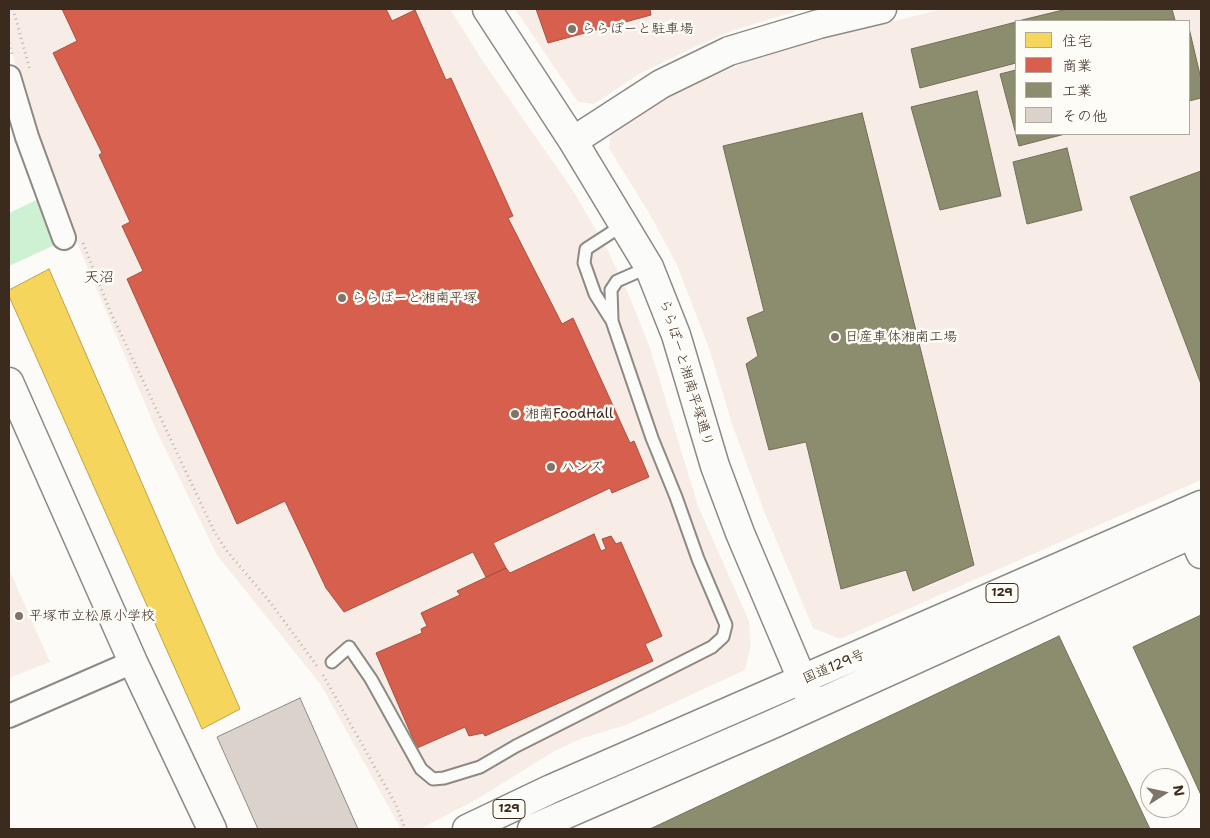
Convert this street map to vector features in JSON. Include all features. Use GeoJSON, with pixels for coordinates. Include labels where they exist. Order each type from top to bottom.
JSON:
{"type":"FeatureCollection","features":[{"type":"Feature","properties":{"kind":"main road","name":"ららぽーと湘南平塚通り"},"geometry":{"type":"LineString","coordinates":[[487,9],[573,141],[649,267],[676,335],[715,466],[743,541],[813,705]]}},
{"type":"Feature","properties":{"kind":"main road"},"geometry":{"type":"LineString","coordinates":[[573,141],[661,84],[729,51],[817,16],[882,9]]}},
{"type":"Feature","properties":{"kind":"main road"},"geometry":{"type":"LineString","coordinates":[[9,382],[133,662],[212,829]]}},
{"type":"Feature","properties":{"kind":"main road","name":"国道129号"},"geometry":{"type":"LineString","coordinates":[[467,829],[569,781],[802,680],[1196,527]]}},
{"type":"Feature","properties":{"kind":"main road","name":"国道129号"},"geometry":{"type":"LineString","coordinates":[[532,829],[813,705],[1196,527]]}},
{"type":"Feature","properties":{"kind":"street"},"geometry":{"type":"LineString","coordinates":[[9,78],[27,137],[73,239]]}},
{"type":"Feature","properties":{"kind":"street"},"geometry":{"type":"LineString","coordinates":[[9,716],[133,662]]}},
{"type":"Feature","properties":{"kind":"lane"},"geometry":{"type":"LineString","coordinates":[[332,662],[349,647],[371,679],[421,769],[433,778],[444,778],[480,767],[516,746],[712,647],[723,638],[726,625],[698,560],[676,497],[652,438],[612,321],[595,294],[584,263],[586,249],[624,225]]}},
{"type":"Feature","properties":{"kind":"lane"},"geometry":{"type":"LineString","coordinates":[[612,321],[611,290],[617,281],[649,267]]}},
{"type":"Feature","properties":{"kind":"path"},"geometry":{"type":"LineString","coordinates":[[12,9],[32,77]]}},
{"type":"Feature","properties":{"kind":"path"},"geometry":{"type":"LineString","coordinates":[[73,239],[110,311],[214,531],[226,550],[270,602],[322,673],[396,805],[405,829]]}},
{"type":"Feature","properties":{"kind":"shaded area"},"geometry":{"type":"Polygon","coordinates":[[[9,9],[450,9],[484,63],[572,189],[608,251],[629,295],[650,348],[698,506],[749,621],[751,644],[745,670],[626,725],[583,738],[553,752],[479,798],[420,829],[401,829],[321,685],[217,555],[157,432],[50,179],[9,43],[9,9]]]}},
{"type":"Feature","properties":{"kind":"shaded area"},"geometry":{"type":"Polygon","coordinates":[[[515,9],[796,9],[794,12],[734,30],[693,48],[639,74],[594,104],[578,102],[515,9]]]}},
{"type":"Feature","properties":{"kind":"shaded area"},"geometry":{"type":"Polygon","coordinates":[[[943,9],[1201,9],[1201,480],[840,639],[813,628],[764,511],[732,424],[710,351],[677,265],[649,213],[609,148],[611,130],[678,91],[746,62],[821,39],[943,9]]]}},
{"type":"Feature","properties":{"kind":"shaded area","name":"平塚市立松原小学校"},"geometry":{"type":"Polygon","coordinates":[[[9,569],[50,662],[9,678],[9,569]]]}},
{"type":"Feature","properties":{"kind":"green space"},"geometry":{"type":"Polygon","coordinates":[[[39,199],[59,243],[9,266],[9,213],[39,199]]]}},
{"type":"Feature","properties":{"kind":"building: 住宅"},"geometry":{"type":"Polygon","coordinates":[[[49,269],[240,709],[202,729],[9,296],[9,290],[49,269]]]}},
{"type":"Feature","properties":{"kind":"building: 商業","name":"ららぽーと湘南平塚"},"geometry":{"type":"Polygon","coordinates":[[[62,9],[386,9],[392,21],[415,10],[446,80],[451,78],[513,216],[508,218],[562,324],[573,318],[630,443],[634,441],[649,477],[612,493],[610,488],[493,543],[506,568],[486,577],[473,552],[344,612],[326,588],[285,501],[237,524],[127,279],[143,271],[122,226],[130,222],[99,155],[102,153],[53,53],[77,41],[62,9]]]}},
{"type":"Feature","properties":{"kind":"building: 商業","name":"ららぽーと駐車場"},"geometry":{"type":"Polygon","coordinates":[[[536,9],[650,9],[651,15],[548,43],[536,9]]]}},
{"type":"Feature","properties":{"kind":"building: 商業"},"geometry":{"type":"Polygon","coordinates":[[[594,534],[601,551],[606,549],[602,539],[611,536],[616,544],[621,542],[662,636],[645,644],[653,661],[485,736],[483,733],[469,736],[465,727],[417,748],[376,653],[422,633],[421,629],[427,626],[421,613],[460,595],[457,591],[506,568],[510,573],[594,534]]]}},
{"type":"Feature","properties":{"kind":"building: 工業"},"geometry":{"type":"Polygon","coordinates":[[[1067,9],[1172,9],[1175,20],[1022,20],[1067,9]]]}},
{"type":"Feature","properties":{"kind":"building: 工業"},"geometry":{"type":"Polygon","coordinates":[[[1015,22],[1015,63],[920,88],[911,49],[1015,22]]]}},
{"type":"Feature","properties":{"kind":"building: 工業"},"geometry":{"type":"Polygon","coordinates":[[[1190,32],[1201,79],[1201,98],[1190,101],[1190,32]]]}},
{"type":"Feature","properties":{"kind":"building: 工業"},"geometry":{"type":"Polygon","coordinates":[[[1015,70],[1015,131],[1000,74],[1015,70]]]}},
{"type":"Feature","properties":{"kind":"building: 工業"},"geometry":{"type":"Polygon","coordinates":[[[977,91],[1001,196],[940,210],[911,107],[977,91]]]}},
{"type":"Feature","properties":{"kind":"building: 工業","name":"日産車体湘南工場"},"geometry":{"type":"Polygon","coordinates":[[[862,113],[974,565],[913,591],[906,570],[841,589],[806,442],[769,450],[746,364],[758,356],[747,318],[764,311],[723,146],[862,113]]]}},
{"type":"Feature","properties":{"kind":"building: 工業"},"geometry":{"type":"Polygon","coordinates":[[[1016,135],[1061,135],[1019,146],[1016,135]]]}},
{"type":"Feature","properties":{"kind":"building: 工業"},"geometry":{"type":"Polygon","coordinates":[[[1067,148],[1082,210],[1027,224],[1013,162],[1067,148]]]}},
{"type":"Feature","properties":{"kind":"building: 工業"},"geometry":{"type":"Polygon","coordinates":[[[1201,171],[1201,384],[1130,197],[1201,171]]]}},
{"type":"Feature","properties":{"kind":"building: 工業"},"geometry":{"type":"Polygon","coordinates":[[[1201,615],[1201,795],[1190,768],[1133,647],[1201,615]]]}},
{"type":"Feature","properties":{"kind":"building: 工業"},"geometry":{"type":"Polygon","coordinates":[[[1059,636],[1140,808],[1140,818],[1145,818],[1150,829],[650,829],[1059,636]]]}},
{"type":"Feature","properties":{"kind":"building: その他"},"geometry":{"type":"Polygon","coordinates":[[[300,698],[358,829],[258,829],[217,737],[300,698]]]}},
{"type":"Feature","properties":{"kind":"place","name":"ららぽーと駐車場"},"geometry":{"type":"Point","coordinates":[572,29]}},
{"type":"Feature","properties":{"kind":"place","name":"ららぽーと湘南平塚"},"geometry":{"type":"Point","coordinates":[342,298]}},
{"type":"Feature","properties":{"kind":"place","name":"日産車体湘南工場"},"geometry":{"type":"Point","coordinates":[835,337]}},
{"type":"Feature","properties":{"kind":"place","name":"湘南FoodHall"},"geometry":{"type":"Point","coordinates":[515,414]}},
{"type":"Feature","properties":{"kind":"place","name":"ハンズ"},"geometry":{"type":"Point","coordinates":[551,467]}},
{"type":"Feature","properties":{"kind":"place","name":"平塚市立松原小学校"},"geometry":{"type":"Point","coordinates":[19,616]}},
{"type":"Feature","properties":{"kind":"district","name":"天沼"},"geometry":{"type":"Point","coordinates":[99,278]}}]}
